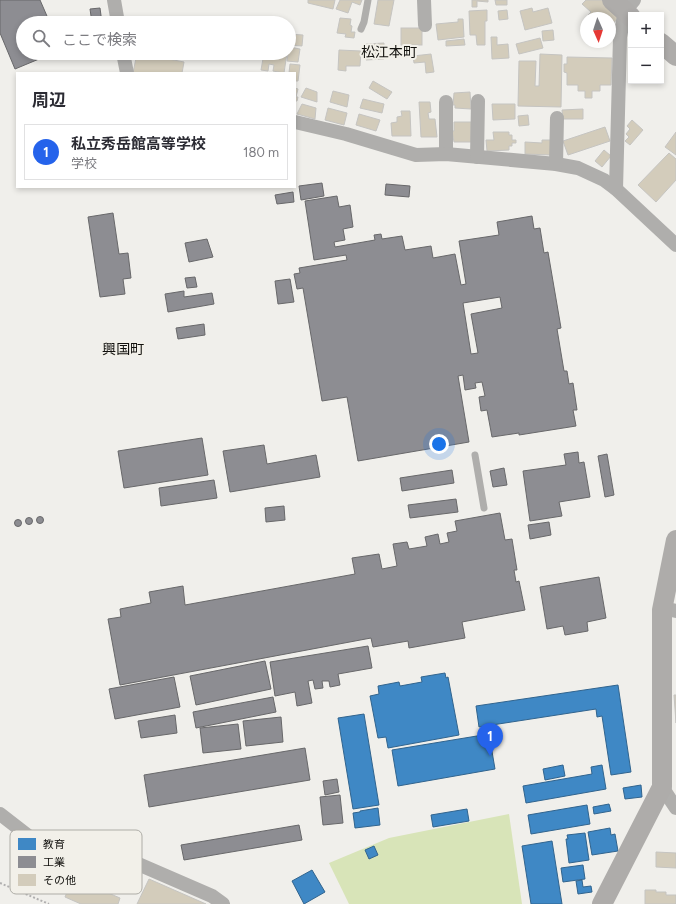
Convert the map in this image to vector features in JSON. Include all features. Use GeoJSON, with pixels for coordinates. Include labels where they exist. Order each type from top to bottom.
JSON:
{"type":"FeatureCollection","features":[{"type":"Feature","properties":{"kind":"street"},"geometry":{"type":"LineString","coordinates":[[114,0],[117,16]]}},
{"type":"Feature","properties":{"kind":"street"},"geometry":{"type":"LineString","coordinates":[[424,0],[425,25]]}},
{"type":"Feature","properties":{"kind":"street"},"geometry":{"type":"LineString","coordinates":[[616,189],[620,37],[626,7]]}},
{"type":"Feature","properties":{"kind":"street"},"geometry":{"type":"LineString","coordinates":[[664,46],[676,56]]}},
{"type":"Feature","properties":{"kind":"street"},"geometry":{"type":"LineString","coordinates":[[124,60],[127,72]]}},
{"type":"Feature","properties":{"kind":"street"},"geometry":{"type":"LineString","coordinates":[[477,157],[478,100]]}},
{"type":"Feature","properties":{"kind":"street"},"geometry":{"type":"LineString","coordinates":[[446,102],[446,154]]}},
{"type":"Feature","properties":{"kind":"street"},"geometry":{"type":"LineString","coordinates":[[556,164],[557,118]]}},
{"type":"Feature","properties":{"kind":"street"},"geometry":{"type":"LineString","coordinates":[[296,122],[346,134],[416,155],[446,154],[556,164],[578,168],[604,180],[616,189],[676,245]]}},
{"type":"Feature","properties":{"kind":"street"},"geometry":{"type":"LineString","coordinates":[[602,904],[662,787],[669,610],[676,540]]}},
{"type":"Feature","properties":{"kind":"street"},"geometry":{"type":"LineString","coordinates":[[662,787],[676,808]]}},
{"type":"Feature","properties":{"kind":"street"},"geometry":{"type":"LineString","coordinates":[[0,814],[21,830]]}},
{"type":"Feature","properties":{"kind":"street"},"geometry":{"type":"LineString","coordinates":[[142,866],[212,896],[223,904]]}},
{"type":"Feature","properties":{"kind":"lane"},"geometry":{"type":"LineString","coordinates":[[361,29],[364,22],[368,0]]}},
{"type":"Feature","properties":{"kind":"lane"},"geometry":{"type":"LineString","coordinates":[[475,455],[484,508]]}},
{"type":"Feature","properties":{"kind":"path"},"geometry":{"type":"LineString","coordinates":[[0,883],[10,887]]}},
{"type":"Feature","properties":{"kind":"path"},"geometry":{"type":"LineString","coordinates":[[26,894],[49,904]]}},
{"type":"Feature","properties":{"kind":"green space"},"geometry":{"type":"Polygon","coordinates":[[[509,814],[522,904],[349,904],[329,863],[389,838],[509,814]]]}},
{"type":"Feature","properties":{"kind":"building: 教育"},"geometry":{"type":"Polygon","coordinates":[[[445,673],[446,678],[448,677],[459,735],[388,748],[386,737],[378,738],[370,696],[379,694],[378,686],[399,682],[400,686],[422,682],[421,677],[445,673]]]}},
{"type":"Feature","properties":{"kind":"building: 教育"},"geometry":{"type":"Polygon","coordinates":[[[618,685],[631,772],[611,775],[602,716],[597,717],[596,709],[479,727],[476,706],[618,685]]]}},
{"type":"Feature","properties":{"kind":"building: 教育"},"geometry":{"type":"Polygon","coordinates":[[[364,714],[379,805],[353,809],[338,718],[364,714]]]}},
{"type":"Feature","properties":{"kind":"building: 教育"},"geometry":{"type":"Polygon","coordinates":[[[489,734],[495,769],[398,786],[392,750],[489,734]]]}},
{"type":"Feature","properties":{"kind":"building: 教育"},"geometry":{"type":"Polygon","coordinates":[[[563,765],[565,776],[545,780],[543,769],[563,765]]]}},
{"type":"Feature","properties":{"kind":"building: 教育"},"geometry":{"type":"Polygon","coordinates":[[[602,765],[606,789],[526,803],[523,786],[592,774],[591,767],[602,765]]]}},
{"type":"Feature","properties":{"kind":"building: 教育"},"geometry":{"type":"Polygon","coordinates":[[[641,785],[642,797],[625,799],[623,788],[641,785]]]}},
{"type":"Feature","properties":{"kind":"building: 教育"},"geometry":{"type":"Polygon","coordinates":[[[609,804],[611,811],[594,814],[593,807],[609,804]]]}},
{"type":"Feature","properties":{"kind":"building: 教育"},"geometry":{"type":"Polygon","coordinates":[[[587,805],[590,824],[531,834],[528,815],[587,805]]]}},
{"type":"Feature","properties":{"kind":"building: 教育"},"geometry":{"type":"Polygon","coordinates":[[[378,808],[380,825],[355,828],[353,813],[378,808]]]}},
{"type":"Feature","properties":{"kind":"building: 教育"},"geometry":{"type":"Polygon","coordinates":[[[467,809],[469,821],[433,827],[431,815],[467,809]]]}},
{"type":"Feature","properties":{"kind":"building: 教育"},"geometry":{"type":"Polygon","coordinates":[[[610,828],[611,835],[615,834],[618,851],[592,855],[588,832],[610,828]]]}},
{"type":"Feature","properties":{"kind":"building: 教育"},"geometry":{"type":"Polygon","coordinates":[[[585,833],[589,860],[569,863],[566,839],[568,839],[567,835],[585,833]]]}},
{"type":"Feature","properties":{"kind":"building: 教育"},"geometry":{"type":"Polygon","coordinates":[[[552,841],[562,904],[531,904],[522,846],[552,841]]]}},
{"type":"Feature","properties":{"kind":"building: 教育"},"geometry":{"type":"Polygon","coordinates":[[[374,846],[378,855],[369,859],[365,850],[374,846]]]}},
{"type":"Feature","properties":{"kind":"building: 教育"},"geometry":{"type":"Polygon","coordinates":[[[583,865],[585,879],[563,882],[561,868],[583,865]]]}},
{"type":"Feature","properties":{"kind":"building: 教育"},"geometry":{"type":"Polygon","coordinates":[[[312,870],[325,892],[304,904],[292,881],[312,870]]]}},
{"type":"Feature","properties":{"kind":"building: 教育"},"geometry":{"type":"Polygon","coordinates":[[[582,880],[583,887],[591,886],[592,892],[578,894],[576,881],[582,880]]]}},
{"type":"Feature","properties":{"kind":"building: 工業"},"geometry":{"type":"Polygon","coordinates":[[[0,0],[40,0],[47,16],[16,16],[16,60],[37,60],[15,69],[0,33],[0,0]]]}},
{"type":"Feature","properties":{"kind":"building: 工業"},"geometry":{"type":"Polygon","coordinates":[[[100,8],[101,16],[91,16],[90,9],[100,8]]]}},
{"type":"Feature","properties":{"kind":"building: 工業"},"geometry":{"type":"Polygon","coordinates":[[[322,183],[324,196],[301,200],[299,186],[322,183]]]}},
{"type":"Feature","properties":{"kind":"building: 工業"},"geometry":{"type":"Polygon","coordinates":[[[386,184],[410,186],[409,197],[385,195],[386,184]]]}},
{"type":"Feature","properties":{"kind":"building: 工業"},"geometry":{"type":"Polygon","coordinates":[[[293,192],[294,202],[277,204],[275,195],[293,192]]]}},
{"type":"Feature","properties":{"kind":"building: 工業"},"geometry":{"type":"Polygon","coordinates":[[[337,196],[339,207],[350,205],[353,227],[343,229],[345,240],[334,242],[335,247],[375,240],[374,235],[381,234],[382,239],[402,236],[405,250],[431,246],[433,258],[455,254],[461,285],[466,284],[459,241],[499,235],[497,222],[532,216],[534,229],[540,228],[544,253],[548,252],[561,328],[557,329],[564,371],[567,371],[569,384],[573,383],[577,410],[573,410],[576,426],[519,435],[519,433],[492,437],[487,410],[481,411],[479,397],[485,396],[482,382],[475,383],[476,388],[465,390],[463,375],[458,376],[469,442],[358,461],[347,397],[322,401],[303,288],[297,289],[294,274],[300,273],[299,268],[347,260],[346,255],[314,260],[305,201],[337,196]],[[500,297],[463,303],[471,354],[478,353],[471,314],[502,308],[500,297]]]}},
{"type":"Feature","properties":{"kind":"building: 工業"},"geometry":{"type":"Polygon","coordinates":[[[113,213],[119,254],[128,253],[131,278],[123,279],[125,294],[100,297],[88,217],[113,213]]]}},
{"type":"Feature","properties":{"kind":"building: 工業"},"geometry":{"type":"Polygon","coordinates":[[[207,239],[213,257],[189,262],[185,243],[207,239]]]}},
{"type":"Feature","properties":{"kind":"building: 工業"},"geometry":{"type":"Polygon","coordinates":[[[195,277],[197,287],[187,288],[185,278],[195,277]]]}},
{"type":"Feature","properties":{"kind":"building: 工業"},"geometry":{"type":"Polygon","coordinates":[[[290,279],[294,302],[278,304],[275,281],[290,279]]]}},
{"type":"Feature","properties":{"kind":"building: 工業"},"geometry":{"type":"Polygon","coordinates":[[[184,291],[184,297],[212,293],[214,304],[168,312],[165,294],[184,291]]]}},
{"type":"Feature","properties":{"kind":"building: 工業"},"geometry":{"type":"Polygon","coordinates":[[[204,324],[205,335],[178,339],[176,328],[204,324]]]}},
{"type":"Feature","properties":{"kind":"building: 工業"},"geometry":{"type":"Polygon","coordinates":[[[202,438],[208,475],[124,488],[118,451],[202,438]]]}},
{"type":"Feature","properties":{"kind":"building: 工業"},"geometry":{"type":"Polygon","coordinates":[[[264,445],[267,464],[316,455],[320,477],[230,492],[223,451],[264,445]]]}},
{"type":"Feature","properties":{"kind":"building: 工業"},"geometry":{"type":"Polygon","coordinates":[[[578,452],[579,463],[584,462],[590,497],[559,502],[562,516],[530,521],[523,471],[566,465],[564,454],[578,452]]]}},
{"type":"Feature","properties":{"kind":"building: 工業"},"geometry":{"type":"Polygon","coordinates":[[[607,454],[614,495],[605,497],[598,456],[607,454]]]}},
{"type":"Feature","properties":{"kind":"building: 工業"},"geometry":{"type":"Polygon","coordinates":[[[504,468],[507,485],[493,487],[490,471],[504,468]]]}},
{"type":"Feature","properties":{"kind":"building: 工業"},"geometry":{"type":"Polygon","coordinates":[[[452,470],[454,483],[402,491],[400,478],[452,470]]]}},
{"type":"Feature","properties":{"kind":"building: 工業"},"geometry":{"type":"Polygon","coordinates":[[[214,480],[217,498],[161,506],[159,488],[214,480]]]}},
{"type":"Feature","properties":{"kind":"building: 工業"},"geometry":{"type":"Polygon","coordinates":[[[456,499],[458,512],[410,518],[408,505],[456,499]]]}},
{"type":"Feature","properties":{"kind":"building: 工業"},"geometry":{"type":"Polygon","coordinates":[[[284,506],[285,520],[266,522],[265,508],[284,506]]]}},
{"type":"Feature","properties":{"kind":"building: 工業"},"geometry":{"type":"Polygon","coordinates":[[[500,513],[505,540],[512,539],[517,570],[514,570],[516,582],[519,581],[525,610],[462,622],[465,638],[409,648],[408,641],[373,647],[371,638],[120,685],[108,619],[121,617],[120,609],[151,603],[149,592],[183,586],[185,605],[355,574],[352,558],[379,554],[382,569],[397,566],[393,544],[407,542],[409,549],[427,546],[425,537],[438,534],[440,544],[449,542],[447,533],[457,531],[455,521],[500,513]]]}},
{"type":"Feature","properties":{"kind":"building: 工業"},"geometry":{"type":"Polygon","coordinates":[[[40,516],[44,520],[40,524],[36,520],[40,516]]]}},
{"type":"Feature","properties":{"kind":"building: 工業"},"geometry":{"type":"Polygon","coordinates":[[[29,517],[33,521],[29,525],[25,521],[29,517]]]}},
{"type":"Feature","properties":{"kind":"building: 工業"},"geometry":{"type":"Polygon","coordinates":[[[18,519],[21,520],[21,526],[18,527],[15,526],[14,523],[15,520],[18,519]]]}},
{"type":"Feature","properties":{"kind":"building: 工業"},"geometry":{"type":"Polygon","coordinates":[[[549,522],[551,535],[530,539],[528,525],[549,522]]]}},
{"type":"Feature","properties":{"kind":"building: 工業"},"geometry":{"type":"Polygon","coordinates":[[[599,577],[606,618],[587,622],[588,631],[565,635],[563,626],[547,629],[540,587],[599,577]]]}},
{"type":"Feature","properties":{"kind":"building: 工業"},"geometry":{"type":"Polygon","coordinates":[[[368,646],[372,668],[338,674],[340,685],[330,687],[329,681],[322,681],[323,688],[315,689],[313,680],[308,681],[312,703],[297,706],[295,692],[275,696],[270,662],[368,646]]]}},
{"type":"Feature","properties":{"kind":"building: 工業"},"geometry":{"type":"Polygon","coordinates":[[[265,661],[271,689],[196,705],[190,676],[265,661]]]}},
{"type":"Feature","properties":{"kind":"building: 工業"},"geometry":{"type":"Polygon","coordinates":[[[174,677],[180,707],[115,719],[109,689],[174,677]]]}},
{"type":"Feature","properties":{"kind":"building: 工業"},"geometry":{"type":"Polygon","coordinates":[[[273,697],[276,712],[196,728],[193,712],[273,697]]]}},
{"type":"Feature","properties":{"kind":"building: 工業"},"geometry":{"type":"Polygon","coordinates":[[[175,715],[177,733],[141,738],[138,721],[175,715]]]}},
{"type":"Feature","properties":{"kind":"building: 工業"},"geometry":{"type":"Polygon","coordinates":[[[281,717],[283,742],[246,746],[243,721],[281,717]]]}},
{"type":"Feature","properties":{"kind":"building: 工業"},"geometry":{"type":"Polygon","coordinates":[[[238,724],[241,749],[203,753],[200,728],[238,724]]]}},
{"type":"Feature","properties":{"kind":"building: 工業"},"geometry":{"type":"Polygon","coordinates":[[[305,748],[310,780],[149,807],[144,775],[305,748]]]}},
{"type":"Feature","properties":{"kind":"building: 工業"},"geometry":{"type":"Polygon","coordinates":[[[337,779],[339,792],[325,795],[323,781],[337,779]]]}},
{"type":"Feature","properties":{"kind":"building: 工業"},"geometry":{"type":"Polygon","coordinates":[[[340,795],[343,823],[323,825],[320,797],[340,795]]]}},
{"type":"Feature","properties":{"kind":"building: 工業"},"geometry":{"type":"Polygon","coordinates":[[[299,825],[302,840],[184,860],[181,845],[299,825]]]}},
{"type":"Feature","properties":{"kind":"building: その他"},"geometry":{"type":"Polygon","coordinates":[[[308,0],[335,0],[333,9],[308,3],[308,0]]]}},
{"type":"Feature","properties":{"kind":"building: その他"},"geometry":{"type":"Polygon","coordinates":[[[340,0],[362,0],[360,5],[352,2],[348,13],[336,9],[340,0]]]}},
{"type":"Feature","properties":{"kind":"building: その他"},"geometry":{"type":"Polygon","coordinates":[[[378,0],[394,0],[389,26],[374,24],[378,0]]]}},
{"type":"Feature","properties":{"kind":"building: その他"},"geometry":{"type":"Polygon","coordinates":[[[472,0],[488,0],[488,2],[477,1],[477,7],[472,7],[472,0]]]}},
{"type":"Feature","properties":{"kind":"building: その他"},"geometry":{"type":"Polygon","coordinates":[[[495,0],[507,0],[507,5],[496,5],[495,0]]]}},
{"type":"Feature","properties":{"kind":"building: その他"},"geometry":{"type":"Polygon","coordinates":[[[586,0],[604,0],[615,12],[591,12],[582,4],[586,0]]]}},
{"type":"Feature","properties":{"kind":"building: その他"},"geometry":{"type":"Polygon","coordinates":[[[532,8],[533,12],[548,8],[552,23],[525,30],[520,11],[532,8]]]}},
{"type":"Feature","properties":{"kind":"building: その他"},"geometry":{"type":"Polygon","coordinates":[[[487,10],[487,21],[485,21],[485,45],[477,45],[476,35],[470,35],[469,11],[487,10]]]}},
{"type":"Feature","properties":{"kind":"building: その他"},"geometry":{"type":"Polygon","coordinates":[[[507,10],[508,19],[499,20],[498,11],[507,10]]]}},
{"type":"Feature","properties":{"kind":"building: その他"},"geometry":{"type":"Polygon","coordinates":[[[616,14],[619,17],[616,20],[616,14]]]}},
{"type":"Feature","properties":{"kind":"building: その他"},"geometry":{"type":"Polygon","coordinates":[[[340,18],[351,19],[351,32],[355,32],[354,38],[345,37],[346,34],[337,33],[340,18]]]}},
{"type":"Feature","properties":{"kind":"building: その他"},"geometry":{"type":"Polygon","coordinates":[[[458,19],[463,19],[464,37],[438,40],[436,24],[458,22],[458,19]]]}},
{"type":"Feature","properties":{"kind":"building: その他"},"geometry":{"type":"Polygon","coordinates":[[[401,28],[422,28],[422,45],[401,45],[401,28]]]}},
{"type":"Feature","properties":{"kind":"building: その他"},"geometry":{"type":"Polygon","coordinates":[[[553,30],[554,40],[543,41],[542,31],[553,30]]]}},
{"type":"Feature","properties":{"kind":"building: その他"},"geometry":{"type":"Polygon","coordinates":[[[296,34],[303,35],[302,46],[296,46],[296,34]]]}},
{"type":"Feature","properties":{"kind":"building: その他"},"geometry":{"type":"Polygon","coordinates":[[[491,37],[497,37],[497,45],[508,44],[509,58],[492,59],[491,37]]]}},
{"type":"Feature","properties":{"kind":"building: その他"},"geometry":{"type":"Polygon","coordinates":[[[540,38],[543,48],[519,54],[516,44],[540,38]]]}},
{"type":"Feature","properties":{"kind":"building: その他"},"geometry":{"type":"Polygon","coordinates":[[[464,39],[465,45],[446,46],[446,41],[464,39]]]}},
{"type":"Feature","properties":{"kind":"building: その他"},"geometry":{"type":"Polygon","coordinates":[[[384,43],[384,59],[366,60],[366,44],[384,43]]]}},
{"type":"Feature","properties":{"kind":"building: その他"},"geometry":{"type":"Polygon","coordinates":[[[296,48],[300,49],[298,62],[287,61],[296,60],[296,48]]]}},
{"type":"Feature","properties":{"kind":"building: その他"},"geometry":{"type":"Polygon","coordinates":[[[339,50],[361,51],[360,66],[346,66],[346,71],[338,70],[339,50]]]}},
{"type":"Feature","properties":{"kind":"building: その他"},"geometry":{"type":"Polygon","coordinates":[[[431,54],[434,72],[426,73],[425,62],[414,63],[413,56],[431,54]]]}},
{"type":"Feature","properties":{"kind":"building: その他"},"geometry":{"type":"Polygon","coordinates":[[[540,54],[562,55],[561,107],[518,106],[519,61],[536,61],[535,86],[539,86],[540,54]]]}},
{"type":"Feature","properties":{"kind":"building: その他"},"geometry":{"type":"Polygon","coordinates":[[[567,57],[612,58],[611,85],[600,85],[600,91],[592,91],[592,98],[585,98],[585,91],[578,91],[578,85],[567,85],[567,73],[564,72],[564,64],[567,64],[567,57]]]}},
{"type":"Feature","properties":{"kind":"building: その他"},"geometry":{"type":"Polygon","coordinates":[[[136,60],[174,60],[184,62],[182,72],[133,72],[136,60]]]}},
{"type":"Feature","properties":{"kind":"building: その他"},"geometry":{"type":"Polygon","coordinates":[[[263,60],[286,60],[284,72],[273,71],[274,65],[269,64],[268,71],[261,70],[263,60]]]}},
{"type":"Feature","properties":{"kind":"building: その他"},"geometry":{"type":"Polygon","coordinates":[[[290,64],[300,65],[298,81],[296,81],[296,72],[289,72],[290,64]]]}},
{"type":"Feature","properties":{"kind":"building: その他"},"geometry":{"type":"Polygon","coordinates":[[[373,81],[392,92],[387,99],[369,88],[373,81]]]}},
{"type":"Feature","properties":{"kind":"building: その他"},"geometry":{"type":"Polygon","coordinates":[[[306,88],[317,92],[317,102],[301,97],[306,88]]]}},
{"type":"Feature","properties":{"kind":"building: その他"},"geometry":{"type":"Polygon","coordinates":[[[333,91],[349,95],[347,107],[330,102],[333,91]]]}},
{"type":"Feature","properties":{"kind":"building: その他"},"geometry":{"type":"Polygon","coordinates":[[[470,92],[471,109],[455,108],[455,105],[453,105],[454,93],[470,92]]]}},
{"type":"Feature","properties":{"kind":"building: その他"},"geometry":{"type":"Polygon","coordinates":[[[363,99],[384,104],[382,113],[360,108],[363,99]]]}},
{"type":"Feature","properties":{"kind":"building: その他"},"geometry":{"type":"Polygon","coordinates":[[[419,102],[430,102],[431,112],[428,113],[429,119],[435,119],[437,137],[421,137],[419,102]]]}},
{"type":"Feature","properties":{"kind":"building: その他"},"geometry":{"type":"Polygon","coordinates":[[[302,104],[316,108],[315,119],[297,114],[302,104]]]}},
{"type":"Feature","properties":{"kind":"building: その他"},"geometry":{"type":"Polygon","coordinates":[[[492,104],[515,104],[515,119],[493,120],[492,104]]]}},
{"type":"Feature","properties":{"kind":"building: その他"},"geometry":{"type":"Polygon","coordinates":[[[328,108],[347,113],[344,125],[325,120],[328,108]]]}},
{"type":"Feature","properties":{"kind":"building: その他"},"geometry":{"type":"Polygon","coordinates":[[[583,109],[583,119],[563,119],[562,110],[583,109]]]}},
{"type":"Feature","properties":{"kind":"building: その他"},"geometry":{"type":"Polygon","coordinates":[[[401,111],[410,111],[411,136],[392,136],[391,123],[397,122],[397,117],[402,116],[401,111]]]}},
{"type":"Feature","properties":{"kind":"building: その他"},"geometry":{"type":"Polygon","coordinates":[[[359,114],[380,120],[376,131],[356,125],[359,114]]]}},
{"type":"Feature","properties":{"kind":"building: その他"},"geometry":{"type":"Polygon","coordinates":[[[528,115],[529,125],[519,126],[518,116],[528,115]]]}},
{"type":"Feature","properties":{"kind":"building: その他"},"geometry":{"type":"Polygon","coordinates":[[[632,120],[643,130],[630,145],[625,141],[629,137],[626,134],[630,129],[627,126],[632,120]]]}},
{"type":"Feature","properties":{"kind":"building: その他"},"geometry":{"type":"Polygon","coordinates":[[[454,122],[471,122],[471,142],[454,142],[452,131],[454,131],[454,122]]]}},
{"type":"Feature","properties":{"kind":"building: その他"},"geometry":{"type":"Polygon","coordinates":[[[605,127],[610,141],[568,155],[563,141],[605,127]]]}},
{"type":"Feature","properties":{"kind":"building: その他"},"geometry":{"type":"Polygon","coordinates":[[[493,132],[509,132],[509,135],[512,135],[512,140],[516,140],[516,143],[512,143],[512,146],[509,146],[509,150],[487,151],[486,140],[494,140],[493,132]]]}},
{"type":"Feature","properties":{"kind":"building: その他"},"geometry":{"type":"Polygon","coordinates":[[[676,132],[676,155],[665,147],[676,132]]]}},
{"type":"Feature","properties":{"kind":"building: その他"},"geometry":{"type":"Polygon","coordinates":[[[542,140],[552,140],[551,155],[525,154],[525,142],[542,143],[542,140]]]}},
{"type":"Feature","properties":{"kind":"building: その他"},"geometry":{"type":"Polygon","coordinates":[[[604,150],[611,156],[602,167],[595,161],[604,150]]]}},
{"type":"Feature","properties":{"kind":"building: その他"},"geometry":{"type":"Polygon","coordinates":[[[669,153],[676,159],[676,180],[656,202],[638,185],[669,153]]]}},
{"type":"Feature","properties":{"kind":"building: その他"},"geometry":{"type":"Polygon","coordinates":[[[674,695],[676,695],[676,723],[674,695]]]}},
{"type":"Feature","properties":{"kind":"building: その他"},"geometry":{"type":"Polygon","coordinates":[[[656,852],[676,853],[676,868],[656,867],[656,852]]]}},
{"type":"Feature","properties":{"kind":"building: その他"},"geometry":{"type":"Polygon","coordinates":[[[149,879],[206,904],[137,904],[149,879]]]}},
{"type":"Feature","properties":{"kind":"building: その他"},"geometry":{"type":"Polygon","coordinates":[[[645,890],[656,890],[656,892],[666,892],[666,895],[676,895],[676,904],[645,904],[645,890]]]}},
{"type":"Feature","properties":{"kind":"building: その他"},"geometry":{"type":"Polygon","coordinates":[[[66,894],[111,894],[120,898],[118,904],[81,904],[65,897],[66,894]]]}},
{"type":"Feature","properties":{"kind":"place","name":"私立秀岳館高等学校"},"geometry":{"type":"Point","coordinates":[490,756]}},
{"type":"Feature","properties":{"kind":"district","name":"松江本町"},"geometry":{"type":"Point","coordinates":[389,52]}},
{"type":"Feature","properties":{"kind":"district","name":"興国町"},"geometry":{"type":"Point","coordinates":[123,349]}}]}
